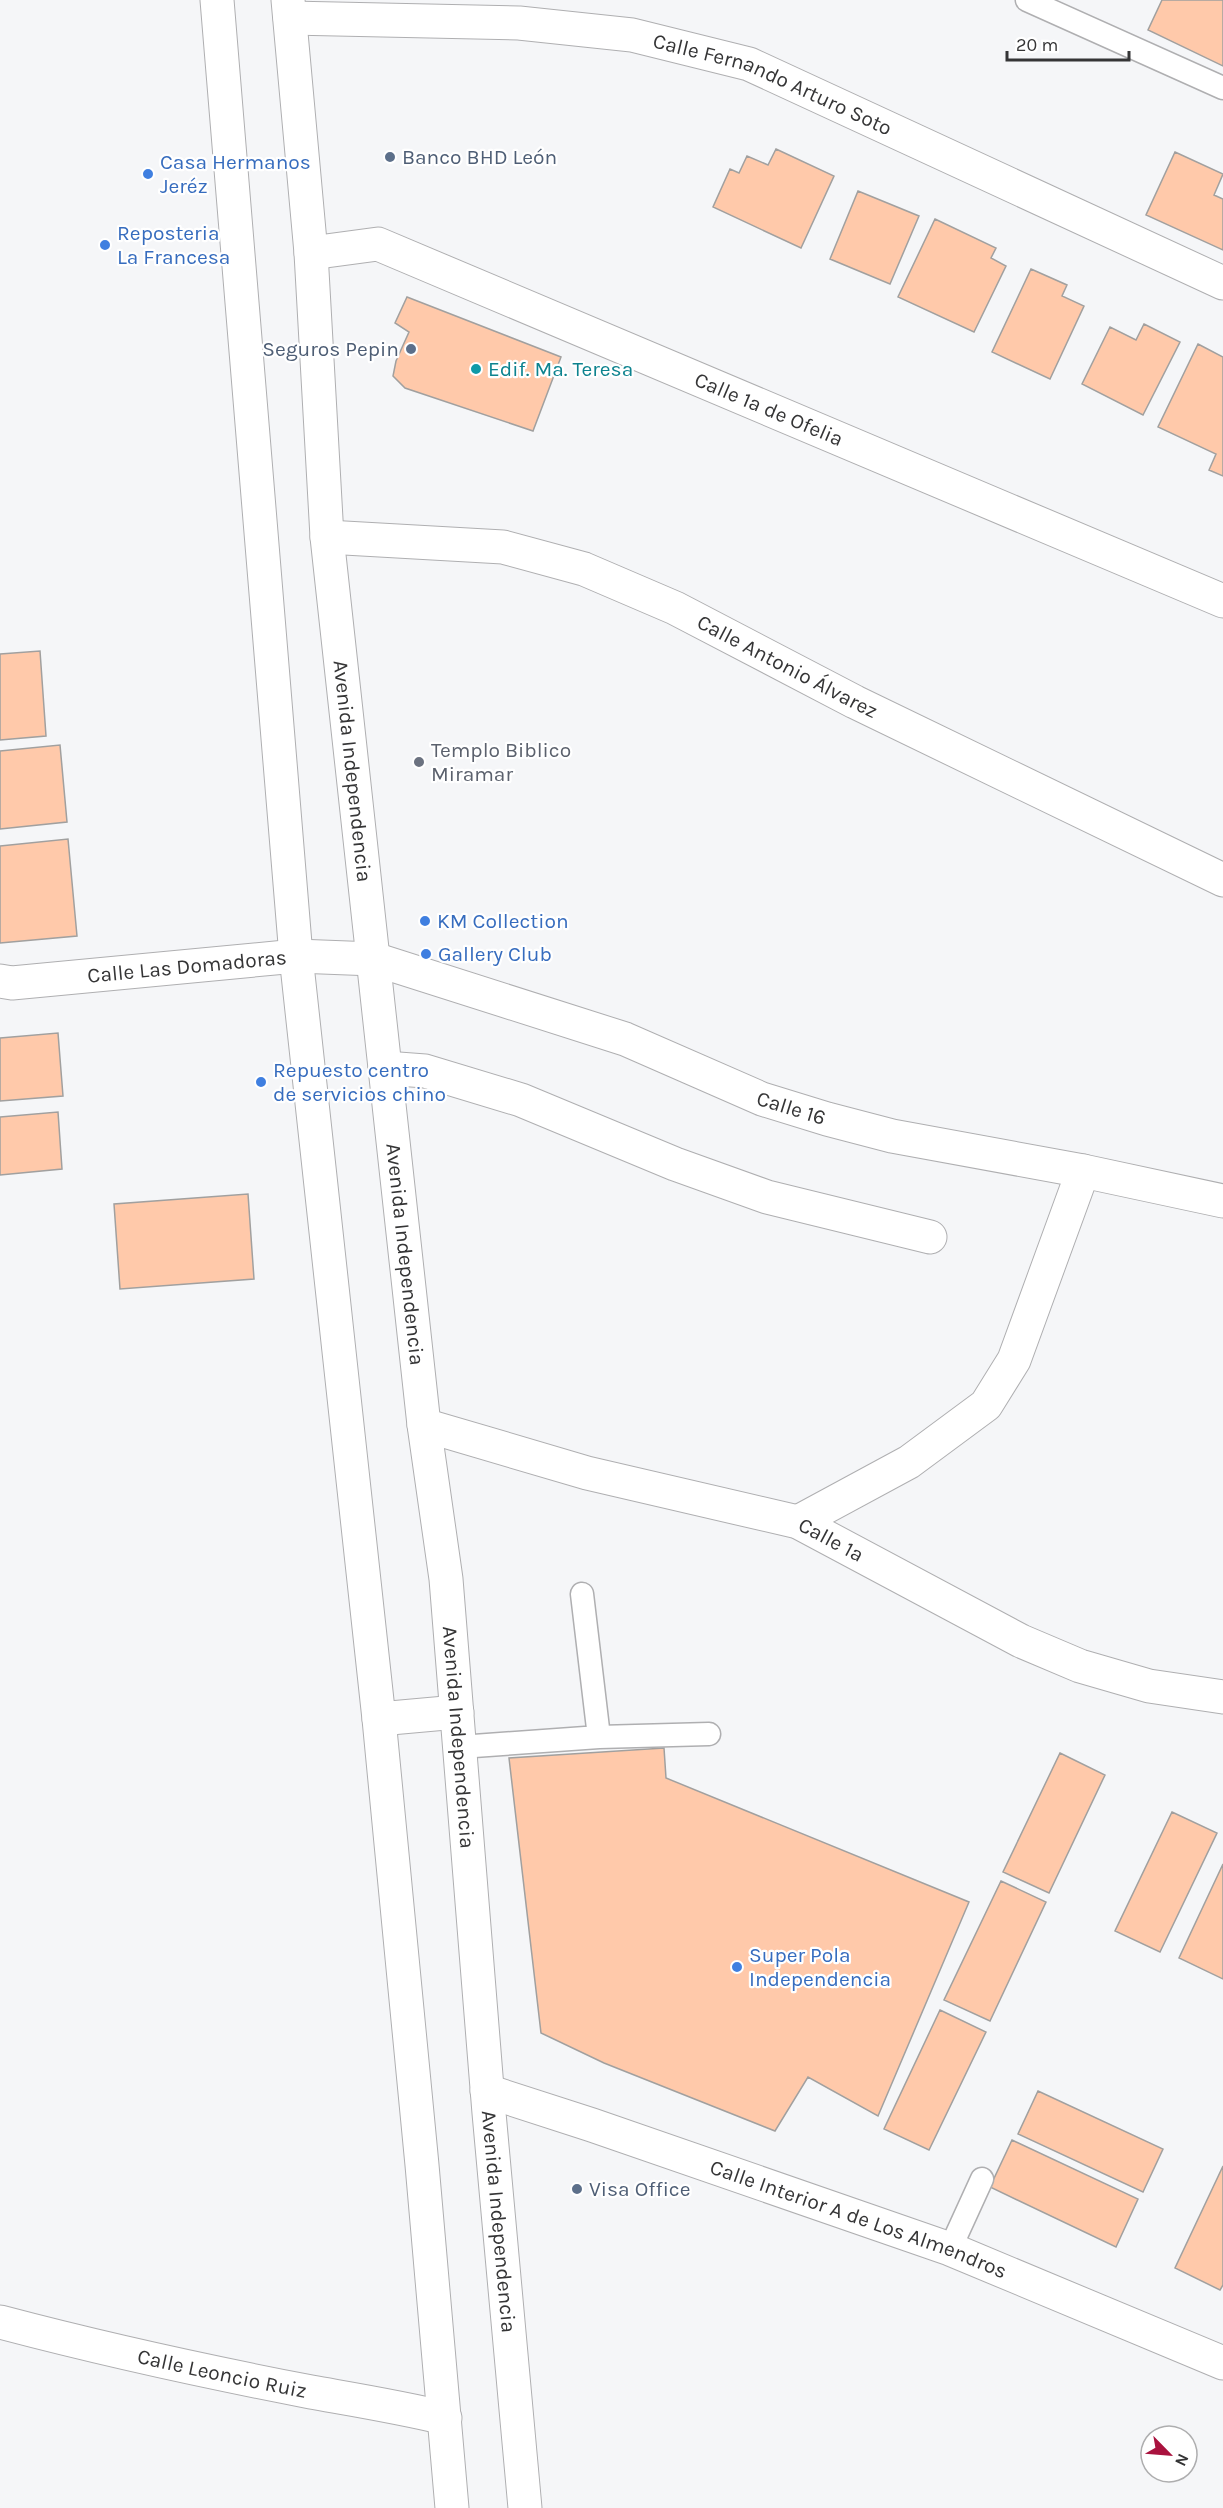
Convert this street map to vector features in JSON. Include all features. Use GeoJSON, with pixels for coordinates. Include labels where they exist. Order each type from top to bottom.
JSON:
{"type":"FeatureCollection","features":[{"type":"Feature","properties":{"kind":"street"},"geometry":{"type":"LineString","coordinates":[[217,0],[296,957],[379,1719],[452,2508]]}},
{"type":"Feature","properties":{"kind":"street","name":"Avenida Independencia"},"geometry":{"type":"LineString","coordinates":[[289,9],[311,253],[327,537],[424,1425],[446,1580],[487,2091],[525,2508]]}},
{"type":"Feature","properties":{"kind":"street","name":"Calle Fernando Arturo Soto"},"geometry":{"type":"LineString","coordinates":[[289,9],[519,23],[632,35],[749,64],[1223,283]]}},
{"type":"Feature","properties":{"kind":"street","name":"Calle 1a de Ofelia"},"geometry":{"type":"LineString","coordinates":[[311,253],[378,244],[1223,601]]}},
{"type":"Feature","properties":{"kind":"street","name":"Calle Antonio Álvarez"},"geometry":{"type":"LineString","coordinates":[[327,537],[503,547],[584,569],[675,608],[855,702],[1223,880]]}},
{"type":"Feature","properties":{"kind":"street","name":"Calle Las Domadoras"},"geometry":{"type":"LineString","coordinates":[[0,981],[12,982],[296,957],[374,959]]}},
{"type":"Feature","properties":{"kind":"street","name":"Calle 16"},"geometry":{"type":"LineString","coordinates":[[374,959],[625,1039],[762,1099],[827,1119],[892,1136],[1083,1171],[1223,1201]]}},
{"type":"Feature","properties":{"kind":"street"},"geometry":{"type":"LineString","coordinates":[[385,1068],[425,1071],[521,1100],[675,1164],[767,1197],[930,1237]]}},
{"type":"Feature","properties":{"kind":"street"},"geometry":{"type":"LineString","coordinates":[[798,1522],[909,1462],[986,1405],[1014,1359],[1083,1171]]}},
{"type":"Feature","properties":{"kind":"street","name":"Calle 1a"},"geometry":{"type":"LineString","coordinates":[[424,1425],[587,1473],[798,1522],[1021,1641],[1080,1666],[1149,1686],[1223,1697]]}},
{"type":"Feature","properties":{"kind":"street"},"geometry":{"type":"LineString","coordinates":[[379,1719],[458,1712]]}},
{"type":"Feature","properties":{"kind":"street","name":"Calle Interior A de Los Almendros"},"geometry":{"type":"LineString","coordinates":[[487,2091],[950,2249],[1223,2363]]}},
{"type":"Feature","properties":{"kind":"street","name":"Calle Leoncio Ruiz"},"geometry":{"type":"LineString","coordinates":[[0,2322],[102,2347],[310,2392],[410,2409],[445,2418]]}},
{"type":"Feature","properties":{"kind":"lane"},"geometry":{"type":"LineString","coordinates":[[1027,0],[1223,88]]}},
{"type":"Feature","properties":{"kind":"lane"},"geometry":{"type":"LineString","coordinates":[[582,1594],[599,1737]]}},
{"type":"Feature","properties":{"kind":"lane"},"geometry":{"type":"LineString","coordinates":[[460,1747],[599,1737],[709,1734]]}},
{"type":"Feature","properties":{"kind":"lane"},"geometry":{"type":"LineString","coordinates":[[950,2249],[982,2179]]}},
{"type":"Feature","properties":{"kind":"building"},"geometry":{"type":"Polygon","coordinates":[[[1162,0],[1223,0],[1223,66],[1148,30],[1162,0]]]}},
{"type":"Feature","properties":{"kind":"building"},"geometry":{"type":"Polygon","coordinates":[[[776,149],[834,176],[801,248],[713,207],[730,169],[739,173],[747,156],[768,165],[776,149]]]}},
{"type":"Feature","properties":{"kind":"building"},"geometry":{"type":"Polygon","coordinates":[[[1175,152],[1223,174],[1214,195],[1223,199],[1223,250],[1146,215],[1175,152]]]}},
{"type":"Feature","properties":{"kind":"building"},"geometry":{"type":"Polygon","coordinates":[[[858,191],[919,216],[890,284],[830,259],[858,191]]]}},
{"type":"Feature","properties":{"kind":"building"},"geometry":{"type":"Polygon","coordinates":[[[935,219],[996,248],[991,258],[1006,266],[974,332],[898,297],[935,219]]]}},
{"type":"Feature","properties":{"kind":"building"},"geometry":{"type":"Polygon","coordinates":[[[1031,269],[1067,285],[1062,296],[1084,306],[1050,379],[992,352],[1031,269]]]}},
{"type":"Feature","properties":{"kind":"building","name":"Edif. Ma. Teresa"},"geometry":{"type":"Polygon","coordinates":[[[407,297],[561,357],[533,431],[405,388],[393,376],[396,361],[409,332],[395,323],[407,297]]]}},
{"type":"Feature","properties":{"kind":"building"},"geometry":{"type":"Polygon","coordinates":[[[1144,324],[1180,342],[1143,415],[1082,384],[1110,327],[1136,340],[1144,324]]]}},
{"type":"Feature","properties":{"kind":"building"},"geometry":{"type":"Polygon","coordinates":[[[1198,344],[1223,357],[1223,476],[1209,470],[1216,454],[1158,427],[1198,344]]]}},
{"type":"Feature","properties":{"kind":"building"},"geometry":{"type":"Polygon","coordinates":[[[40,651],[46,736],[0,740],[0,654],[40,651]]]}},
{"type":"Feature","properties":{"kind":"building"},"geometry":{"type":"Polygon","coordinates":[[[60,745],[67,822],[0,829],[0,751],[60,745]]]}},
{"type":"Feature","properties":{"kind":"building"},"geometry":{"type":"Polygon","coordinates":[[[68,839],[77,936],[0,943],[0,846],[68,839]]]}},
{"type":"Feature","properties":{"kind":"building"},"geometry":{"type":"Polygon","coordinates":[[[58,1033],[63,1096],[0,1101],[0,1038],[58,1033]]]}},
{"type":"Feature","properties":{"kind":"building"},"geometry":{"type":"Polygon","coordinates":[[[58,1112],[62,1169],[0,1175],[0,1117],[58,1112]]]}},
{"type":"Feature","properties":{"kind":"building"},"geometry":{"type":"Polygon","coordinates":[[[248,1194],[254,1279],[120,1289],[114,1204],[248,1194]]]}},
{"type":"Feature","properties":{"kind":"building","name":"Super Pola Independencia"},"geometry":{"type":"Polygon","coordinates":[[[664,1748],[666,1778],[969,1902],[878,2116],[808,2077],[775,2131],[604,2063],[541,2033],[509,1758],[664,1748]]]}},
{"type":"Feature","properties":{"kind":"building"},"geometry":{"type":"Polygon","coordinates":[[[1060,1753],[1105,1775],[1049,1893],[1003,1872],[1060,1753]]]}},
{"type":"Feature","properties":{"kind":"building"},"geometry":{"type":"Polygon","coordinates":[[[1172,1812],[1217,1833],[1160,1952],[1115,1931],[1172,1812]]]}},
{"type":"Feature","properties":{"kind":"building"},"geometry":{"type":"Polygon","coordinates":[[[1223,1864],[1223,1979],[1179,1958],[1223,1864]]]}},
{"type":"Feature","properties":{"kind":"building"},"geometry":{"type":"Polygon","coordinates":[[[1001,1881],[1046,1902],[990,2021],[944,2000],[1001,1881]]]}},
{"type":"Feature","properties":{"kind":"building"},"geometry":{"type":"Polygon","coordinates":[[[940,2010],[986,2032],[929,2150],[884,2129],[940,2010]]]}},
{"type":"Feature","properties":{"kind":"building"},"geometry":{"type":"Polygon","coordinates":[[[1038,2091],[1163,2149],[1143,2192],[1018,2134],[1038,2091]]]}},
{"type":"Feature","properties":{"kind":"building"},"geometry":{"type":"Polygon","coordinates":[[[1012,2140],[1138,2199],[1116,2247],[990,2187],[1012,2140]]]}},
{"type":"Feature","properties":{"kind":"building"},"geometry":{"type":"Polygon","coordinates":[[[1223,2166],[1223,2285],[1220,2290],[1175,2268],[1223,2166]]]}},
{"type":"Feature","properties":{"kind":"place","name":"Banco BHD León"},"geometry":{"type":"Point","coordinates":[390,157]}},
{"type":"Feature","properties":{"kind":"place","name":"Casa Hermanos Jeréz"},"geometry":{"type":"Point","coordinates":[148,174]}},
{"type":"Feature","properties":{"kind":"place","name":"Reposteria La Francesa"},"geometry":{"type":"Point","coordinates":[105,245]}},
{"type":"Feature","properties":{"kind":"place","name":"Seguros Pepin"},"geometry":{"type":"Point","coordinates":[411,349]}},
{"type":"Feature","properties":{"kind":"place","name":"Edif. Ma. Teresa"},"geometry":{"type":"Point","coordinates":[476,369]}},
{"type":"Feature","properties":{"kind":"place","name":"Templo Biblico Miramar"},"geometry":{"type":"Point","coordinates":[419,762]}},
{"type":"Feature","properties":{"kind":"place","name":"KM Collection"},"geometry":{"type":"Point","coordinates":[425,921]}},
{"type":"Feature","properties":{"kind":"place","name":"Gallery Club"},"geometry":{"type":"Point","coordinates":[426,954]}},
{"type":"Feature","properties":{"kind":"place","name":"Repuesto centro de servicios chino"},"geometry":{"type":"Point","coordinates":[261,1082]}},
{"type":"Feature","properties":{"kind":"place","name":"Super Pola Independencia"},"geometry":{"type":"Point","coordinates":[737,1967]}},
{"type":"Feature","properties":{"kind":"place","name":"Visa Office"},"geometry":{"type":"Point","coordinates":[577,2189]}}]}
